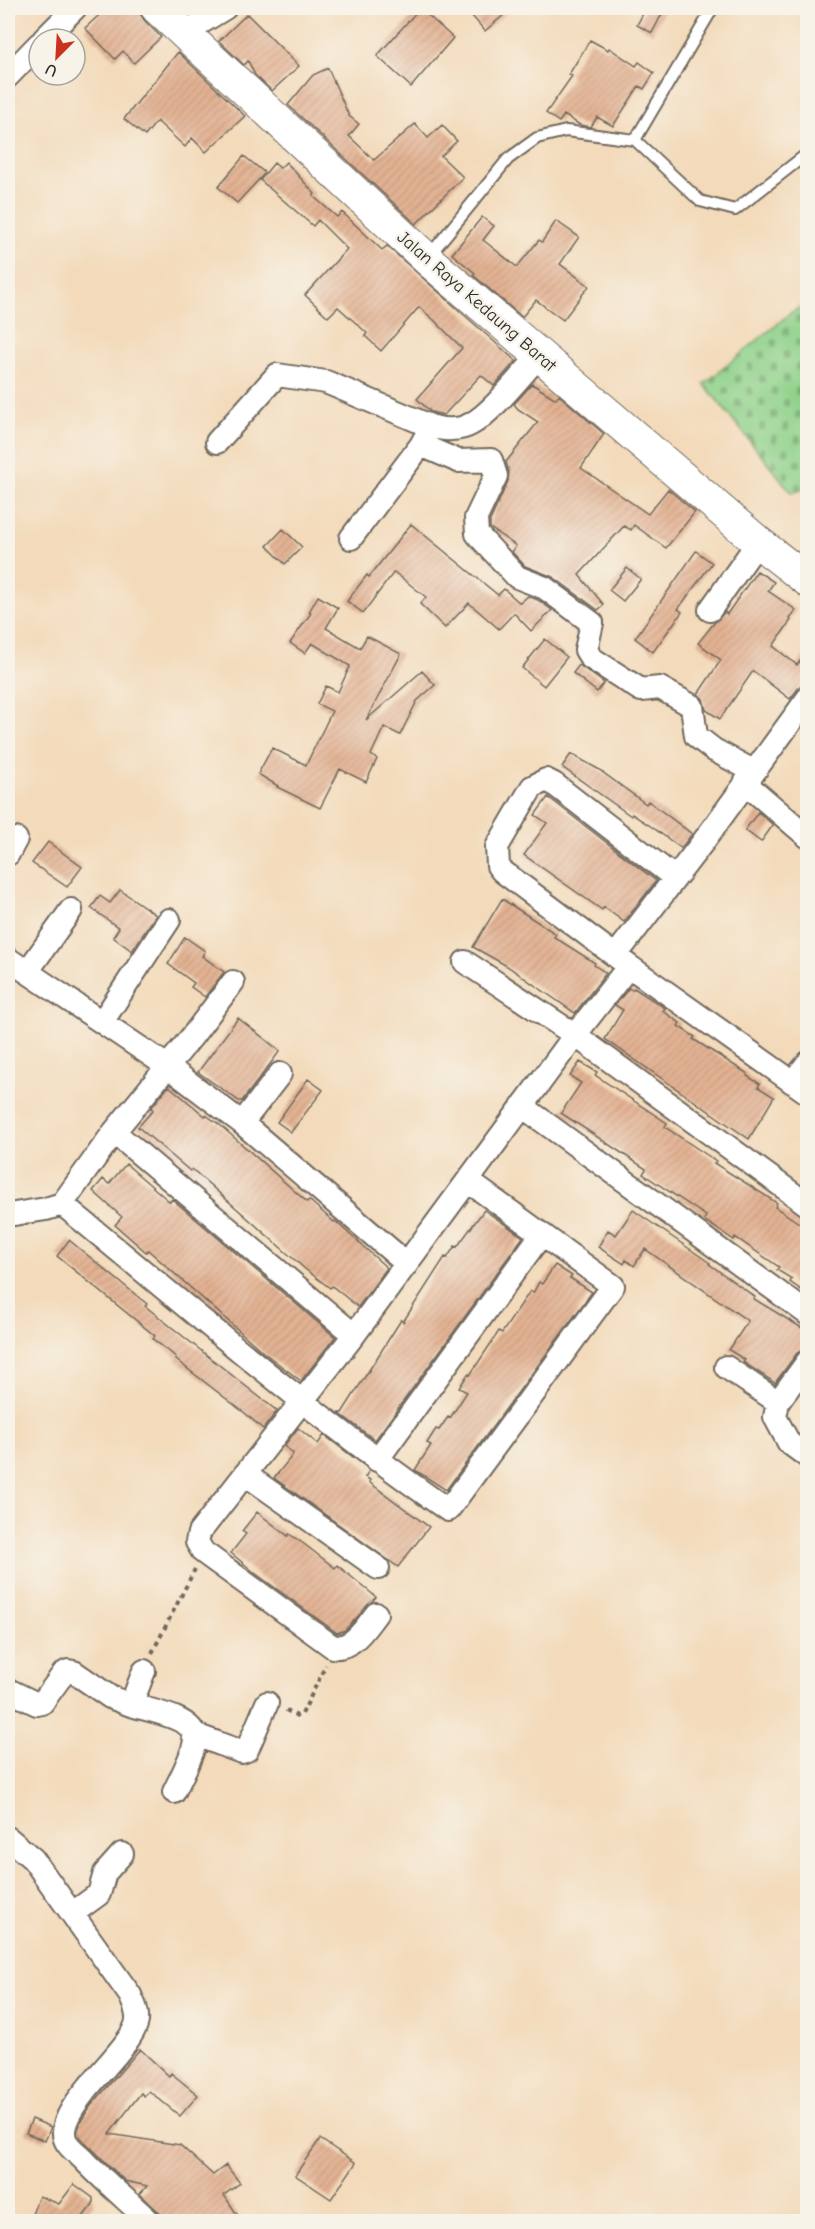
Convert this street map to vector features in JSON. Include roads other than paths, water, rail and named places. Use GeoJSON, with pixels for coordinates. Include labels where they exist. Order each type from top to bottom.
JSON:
{"type":"FeatureCollection","features":[{"type":"Feature","properties":{"kind":"street"},"geometry":{"type":"LineString","coordinates":[[56,27],[75,8]]}},
{"type":"Feature","properties":{"kind":"street","name":"Jalan Raya Kedaung Barat"},"geometry":{"type":"LineString","coordinates":[[157,8],[427,259],[538,356],[807,581]]}},
{"type":"Feature","properties":{"kind":"street"},"geometry":{"type":"LineString","coordinates":[[184,33],[225,8]]}},
{"type":"Feature","properties":{"kind":"street"},"geometry":{"type":"LineString","coordinates":[[8,76],[27,56]]}},
{"type":"Feature","properties":{"kind":"street"},"geometry":{"type":"LineString","coordinates":[[351,538],[426,436],[471,424],[495,404],[538,356]]}},
{"type":"Feature","properties":{"kind":"street"},"geometry":{"type":"LineString","coordinates":[[217,442],[277,375],[326,382],[426,436],[458,461],[491,460],[496,476],[476,518],[477,534],[517,577],[545,588],[592,623],[586,650],[591,658],[641,690],[660,688],[692,706],[696,736],[749,777],[807,837]]}},
{"type":"Feature","properties":{"kind":"street"},"geometry":{"type":"LineString","coordinates":[[710,610],[758,542]]}},
{"type":"Feature","properties":{"kind":"street"},"geometry":{"type":"LineString","coordinates":[[376,1614],[352,1641],[344,1647],[333,1647],[204,1552],[197,1542],[199,1533],[354,1335],[575,1035],[675,878],[807,698]]}},
{"type":"Feature","properties":{"kind":"street"},"geometry":{"type":"LineString","coordinates":[[675,878],[546,780],[532,787],[497,847],[498,866],[622,961],[800,1087],[807,1063]]}},
{"type":"Feature","properties":{"kind":"street"},"geometry":{"type":"LineString","coordinates":[[27,972],[71,910]]}},
{"type":"Feature","properties":{"kind":"street"},"geometry":{"type":"LineString","coordinates":[[102,1022],[169,920]]}},
{"type":"Feature","properties":{"kind":"street"},"geometry":{"type":"LineString","coordinates":[[8,959],[167,1066],[242,1123],[407,1264]]}},
{"type":"Feature","properties":{"kind":"street"},"geometry":{"type":"LineString","coordinates":[[465,962],[575,1035],[807,1205]]}},
{"type":"Feature","properties":{"kind":"street"},"geometry":{"type":"LineString","coordinates":[[8,1215],[62,1204],[114,1132],[232,982]]}},
{"type":"Feature","properties":{"kind":"street"},"geometry":{"type":"LineString","coordinates":[[242,1123],[280,1074]]}},
{"type":"Feature","properties":{"kind":"street"},"geometry":{"type":"LineString","coordinates":[[522,1106],[807,1314]]}},
{"type":"Feature","properties":{"kind":"street"},"geometry":{"type":"LineString","coordinates":[[114,1132],[354,1335]]}},
{"type":"Feature","properties":{"kind":"street"},"geometry":{"type":"LineString","coordinates":[[62,1204],[302,1401],[377,1460],[448,1510],[613,1286],[468,1181]]}},
{"type":"Feature","properties":{"kind":"street"},"geometry":{"type":"LineString","coordinates":[[377,1460],[541,1235]]}},
{"type":"Feature","properties":{"kind":"street"},"geometry":{"type":"LineString","coordinates":[[807,1361],[778,1402],[775,1417],[789,1443],[807,1457]]}},
{"type":"Feature","properties":{"kind":"street"},"geometry":{"type":"LineString","coordinates":[[726,1367],[778,1402]]}},
{"type":"Feature","properties":{"kind":"street"},"geometry":{"type":"LineString","coordinates":[[245,1474],[378,1568]]}},
{"type":"Feature","properties":{"kind":"street"},"geometry":{"type":"LineString","coordinates":[[8,1690],[37,1704],[42,1703],[63,1674],[68,1671],[74,1672],[110,1697],[182,1721],[188,1725],[195,1738],[174,1792]]}},
{"type":"Feature","properties":{"kind":"street"},"geometry":{"type":"LineString","coordinates":[[131,1705],[144,1671]]}},
{"type":"Feature","properties":{"kind":"street"},"geometry":{"type":"LineString","coordinates":[[193,1734],[242,1752],[247,1750],[267,1703]]}},
{"type":"Feature","properties":{"kind":"street"},"geometry":{"type":"LineString","coordinates":[[8,1838],[33,1859],[130,1995],[137,2009],[137,2023],[131,2036],[79,2098],[67,2117],[64,2133],[66,2142],[150,2222]]}},
{"type":"Feature","properties":{"kind":"street"},"geometry":{"type":"LineString","coordinates":[[73,1913],[99,1894],[105,1873],[123,1854]]}},
{"type":"Feature","properties":{"kind":"lane"},"geometry":{"type":"LineString","coordinates":[[635,140],[713,8]]}},
{"type":"Feature","properties":{"kind":"lane"},"geometry":{"type":"LineString","coordinates":[[427,259],[508,159],[537,138],[566,131],[635,140],[700,201],[735,210],[807,153]]}}]}
